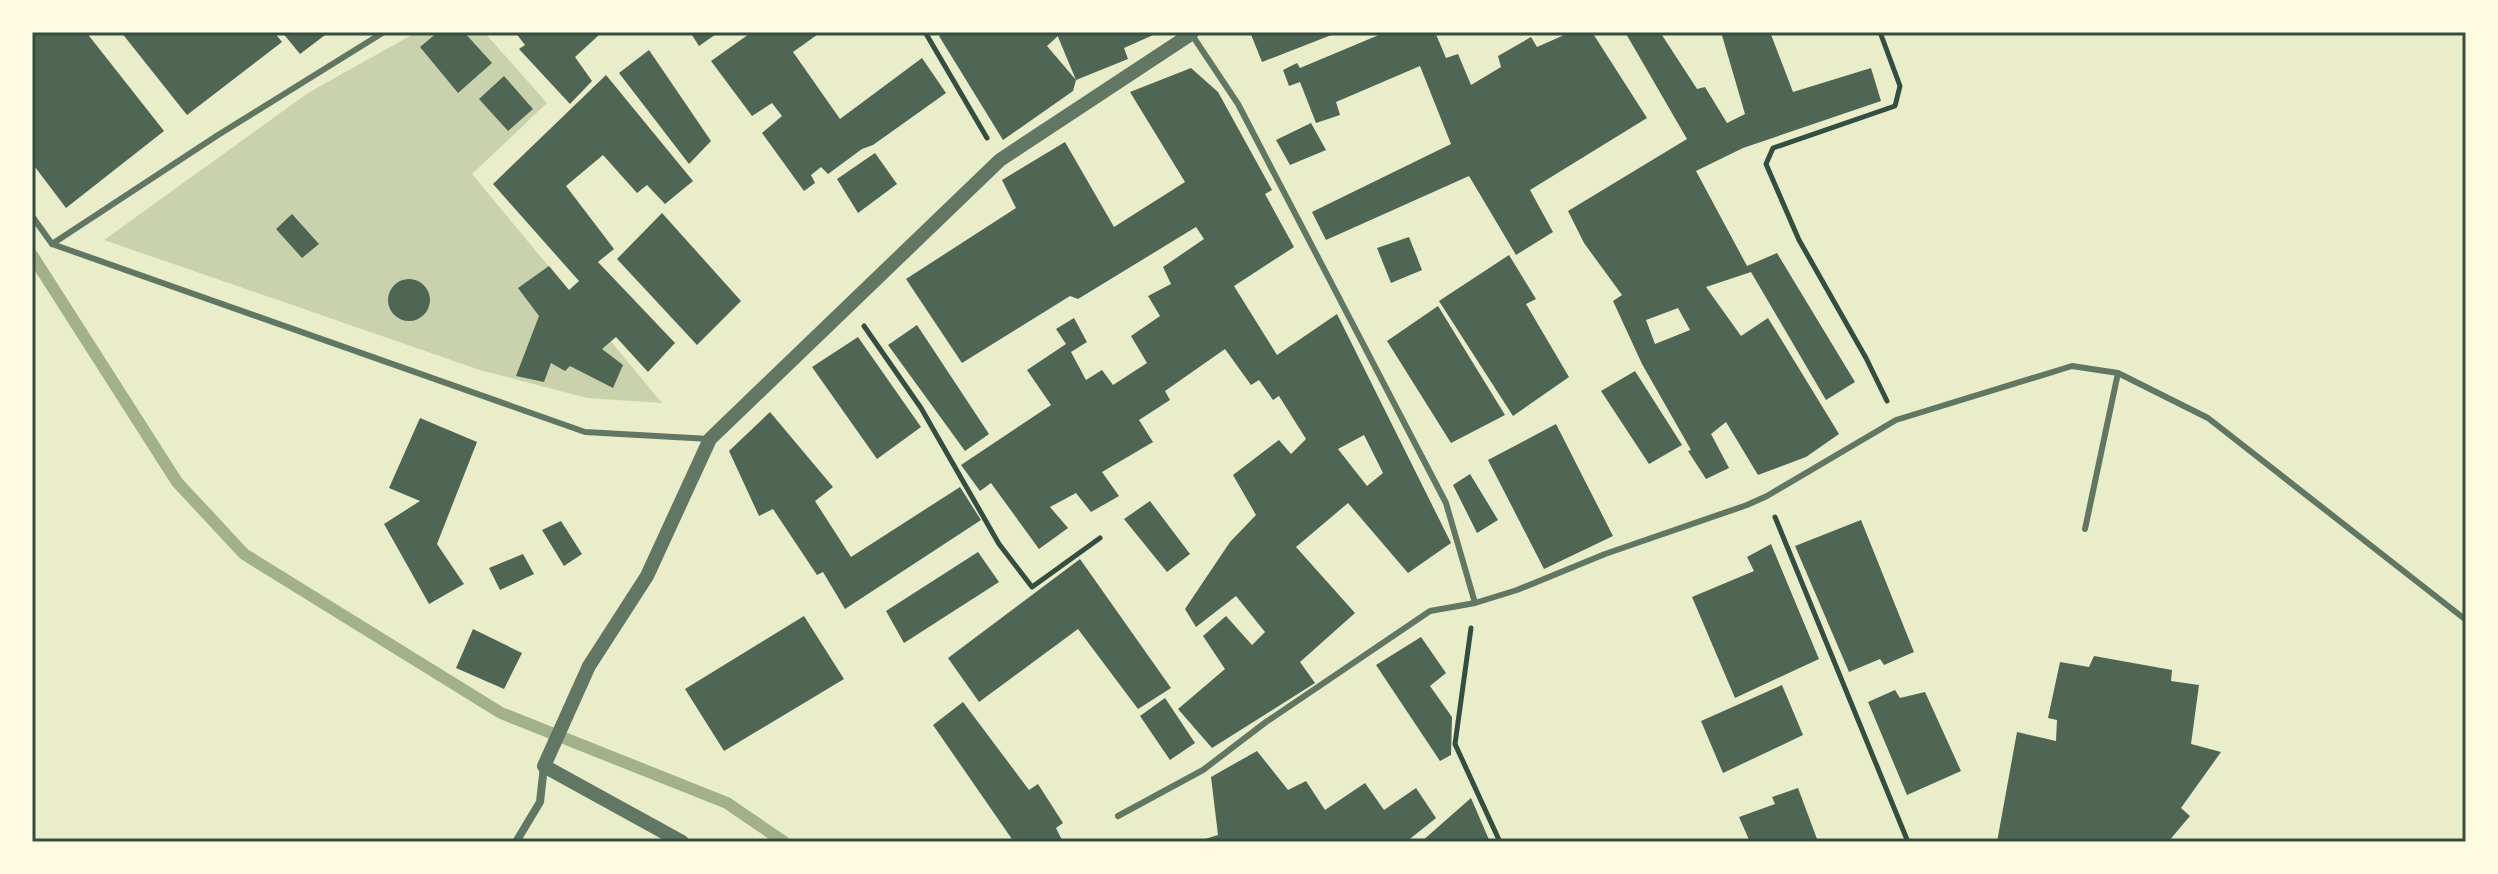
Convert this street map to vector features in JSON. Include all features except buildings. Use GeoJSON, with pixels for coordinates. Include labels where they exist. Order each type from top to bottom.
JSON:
{"type":"FeatureCollection","features":[{"type":"Feature","properties":{"kind":"street"},"geometry":{"type":"LineString","coordinates":[[516,842],[540,802],[544,766],[589,666],[647,576],[710,439],[1000,160],[1192,33]]}},
{"type":"Feature","properties":{"kind":"street"},"geometry":{"type":"LineString","coordinates":[[544,766],[682,842]]}},
{"type":"Feature","properties":{"kind":"lane"},"geometry":{"type":"LineString","coordinates":[[52,244],[218,135],[384,32]]}},
{"type":"Feature","properties":{"kind":"lane"},"geometry":{"type":"LineString","coordinates":[[1192,33],[1238,104],[1446,503],[1475,603]]}},
{"type":"Feature","properties":{"kind":"lane"},"geometry":{"type":"LineString","coordinates":[[32,216],[52,244],[585,432],[710,439]]}},
{"type":"Feature","properties":{"kind":"lane"},"geometry":{"type":"LineString","coordinates":[[1118,816],[1203,770],[1266,722],[1430,611],[1475,603],[1517,590],[1605,554],[1767,496],[1896,420],[2072,366],[2118,373],[2208,418],[2466,620]]}},
{"type":"Feature","properties":{"kind":"lane"},"geometry":{"type":"LineString","coordinates":[[2085,529],[2118,373]]}},
{"type":"Feature","properties":{"kind":"path"},"geometry":{"type":"LineString","coordinates":[[925,32],[1000,160]]}},
{"type":"Feature","properties":{"kind":"path"},"geometry":{"type":"LineString","coordinates":[[1880,32],[1900,86],[1895,106],[1773,148],[1766,164],[1799,240],[1866,358],[1896,420]]}},
{"type":"Feature","properties":{"kind":"path"},"geometry":{"type":"LineString","coordinates":[[850,306],[921,408],[999,544],[1032,587],[1100,538]]}},
{"type":"Feature","properties":{"kind":"path"},"geometry":{"type":"LineString","coordinates":[[1767,496],[1908,842]]}},
{"type":"Feature","properties":{"kind":"path"},"geometry":{"type":"LineString","coordinates":[[1475,603],[1455,744],[1500,842]]}},
{"type":"Feature","properties":{"kind":"green space"},"geometry":{"type":"Polygon","coordinates":[[[417,32],[484,32],[547,103],[472,174],[662,403],[587,398],[480,370],[104,240],[308,93],[417,32]]]}},
{"type":"Feature","properties":{"kind":"waterway"},"geometry":{"type":"LineString","coordinates":[[32,255],[177,482],[244,554],[501,713],[727,803],[784,842]]}}]}
